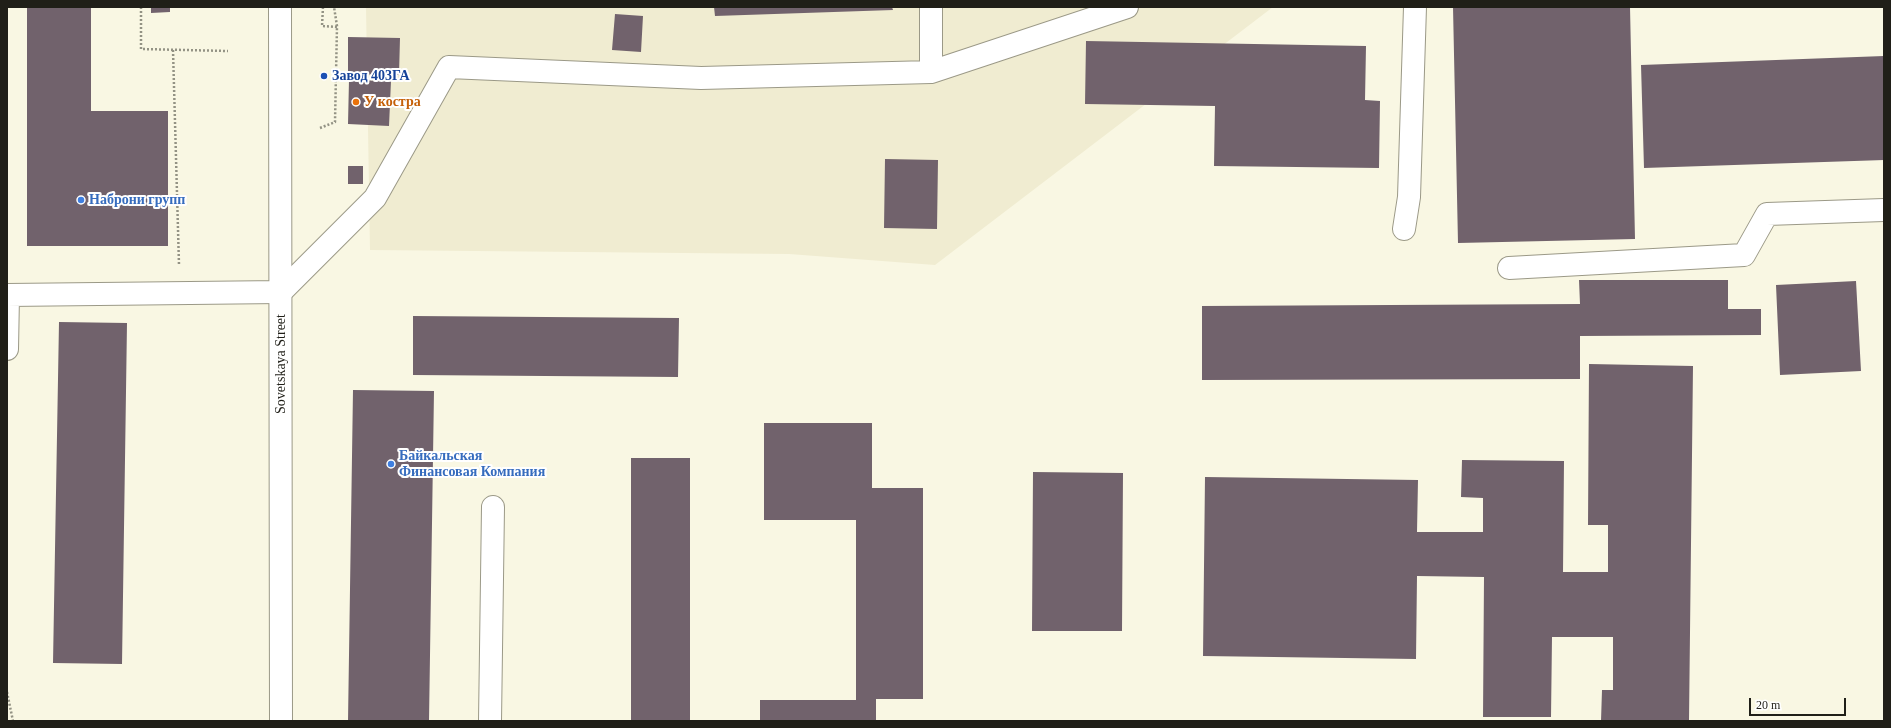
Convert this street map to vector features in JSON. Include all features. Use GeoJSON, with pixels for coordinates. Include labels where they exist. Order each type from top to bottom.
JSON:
{"type":"FeatureCollection","features":[{"type":"Feature","properties":{"kind":"main road","name":"Sovetskaya Street"},"geometry":{"type":"LineString","coordinates":[[280,7],[282,721]]}},
{"type":"Feature","properties":{"kind":"main road"},"geometry":{"type":"LineString","coordinates":[[931,7],[931,72]]}},
{"type":"Feature","properties":{"kind":"main road"},"geometry":{"type":"LineString","coordinates":[[7,349],[8,296],[281,292],[375,198],[449,67],[701,78],[931,72],[1127,7]]}},
{"type":"Feature","properties":{"kind":"main road"},"geometry":{"type":"LineString","coordinates":[[1404,229],[1409,197],[1415,7]]}},
{"type":"Feature","properties":{"kind":"main road"},"geometry":{"type":"LineString","coordinates":[[1509,268],[1744,256],[1767,214],[1884,210]]}},
{"type":"Feature","properties":{"kind":"main road"},"geometry":{"type":"LineString","coordinates":[[490,721],[493,507]]}},
{"type":"Feature","properties":{"kind":"path"},"geometry":{"type":"LineString","coordinates":[[141,7],[141,49],[228,51]]}},
{"type":"Feature","properties":{"kind":"path"},"geometry":{"type":"LineString","coordinates":[[323,7],[322,26],[337,26]]}},
{"type":"Feature","properties":{"kind":"path"},"geometry":{"type":"LineString","coordinates":[[320,128],[335,122],[337,26],[334,7]]}},
{"type":"Feature","properties":{"kind":"path"},"geometry":{"type":"LineString","coordinates":[[173,50],[179,293]]}},
{"type":"Feature","properties":{"kind":"path"},"geometry":{"type":"LineString","coordinates":[[7,692],[13,721]]}},
{"type":"Feature","properties":{"kind":"shaded area"},"geometry":{"type":"Polygon","coordinates":[[[366,7],[1273,7],[935,265],[789,254],[370,250],[366,7]]]}},
{"type":"Feature","properties":{"kind":"building"},"geometry":{"type":"Polygon","coordinates":[[[27,7],[91,7],[91,111],[168,111],[168,246],[27,246],[27,7]]]}},
{"type":"Feature","properties":{"kind":"building"},"geometry":{"type":"Polygon","coordinates":[[[151,7],[170,7],[170,12],[151,13],[151,7]]]}},
{"type":"Feature","properties":{"kind":"building"},"geometry":{"type":"Polygon","coordinates":[[[714,7],[892,7],[893,10],[715,16],[714,7]]]}},
{"type":"Feature","properties":{"kind":"building"},"geometry":{"type":"Polygon","coordinates":[[[1453,7],[1630,7],[1635,239],[1458,243],[1453,7]]]}},
{"type":"Feature","properties":{"kind":"building"},"geometry":{"type":"Polygon","coordinates":[[[615,14],[643,16],[641,52],[612,50],[615,14]]]}},
{"type":"Feature","properties":{"kind":"building"},"geometry":{"type":"Polygon","coordinates":[[[348,37],[400,38],[399,75],[348,74],[348,37]]]}},
{"type":"Feature","properties":{"kind":"building"},"geometry":{"type":"Polygon","coordinates":[[[1086,41],[1366,46],[1365,100],[1380,101],[1379,168],[1214,166],[1215,106],[1085,104],[1086,41]]]}},
{"type":"Feature","properties":{"kind":"building"},"geometry":{"type":"Polygon","coordinates":[[[1884,56],[1884,160],[1644,168],[1641,65],[1884,56]]]}},
{"type":"Feature","properties":{"kind":"building"},"geometry":{"type":"Polygon","coordinates":[[[349,80],[391,81],[389,126],[348,124],[349,80]]]}},
{"type":"Feature","properties":{"kind":"building"},"geometry":{"type":"Polygon","coordinates":[[[885,159],[938,160],[937,229],[884,228],[885,159]]]}},
{"type":"Feature","properties":{"kind":"building"},"geometry":{"type":"Polygon","coordinates":[[[348,166],[363,166],[363,184],[348,184],[348,166]]]}},
{"type":"Feature","properties":{"kind":"building"},"geometry":{"type":"Polygon","coordinates":[[[1579,280],[1728,280],[1728,309],[1761,309],[1761,335],[1580,336],[1580,379],[1202,380],[1202,306],[1580,304],[1579,280]]]}},
{"type":"Feature","properties":{"kind":"building"},"geometry":{"type":"Polygon","coordinates":[[[1856,281],[1861,371],[1780,375],[1776,285],[1856,281]]]}},
{"type":"Feature","properties":{"kind":"building"},"geometry":{"type":"Polygon","coordinates":[[[413,316],[679,318],[678,377],[413,375],[413,316]]]}},
{"type":"Feature","properties":{"kind":"building"},"geometry":{"type":"Polygon","coordinates":[[[59,322],[127,323],[122,664],[53,663],[59,322]]]}},
{"type":"Feature","properties":{"kind":"building"},"geometry":{"type":"Polygon","coordinates":[[[1589,364],[1693,366],[1689,721],[1601,721],[1602,690],[1613,690],[1613,637],[1552,637],[1551,717],[1483,717],[1484,577],[1417,576],[1416,659],[1203,656],[1205,477],[1418,480],[1417,532],[1483,532],[1483,498],[1461,497],[1462,460],[1564,461],[1563,572],[1608,572],[1608,525],[1588,525],[1589,364]]]}},
{"type":"Feature","properties":{"kind":"building"},"geometry":{"type":"Polygon","coordinates":[[[353,390],[434,391],[429,721],[348,721],[353,390]]]}},
{"type":"Feature","properties":{"kind":"building"},"geometry":{"type":"Polygon","coordinates":[[[764,423],[872,423],[872,488],[923,488],[923,699],[876,699],[876,721],[760,721],[760,700],[856,700],[856,520],[764,520],[764,423]]]}},
{"type":"Feature","properties":{"kind":"building"},"geometry":{"type":"Polygon","coordinates":[[[631,458],[690,458],[690,721],[631,721],[631,458]]]}},
{"type":"Feature","properties":{"kind":"building"},"geometry":{"type":"Polygon","coordinates":[[[1033,472],[1123,473],[1122,631],[1032,631],[1033,472]]]}},
{"type":"Feature","properties":{"kind":"place","name":"Завод 403ГА"},"geometry":{"type":"Point","coordinates":[324,76]}},
{"type":"Feature","properties":{"kind":"place","name":"У костра"},"geometry":{"type":"Point","coordinates":[356,102]}},
{"type":"Feature","properties":{"kind":"place","name":"Наброни групп"},"geometry":{"type":"Point","coordinates":[81,200]}},
{"type":"Feature","properties":{"kind":"place","name":"Байкальская Финансовая Компания"},"geometry":{"type":"Point","coordinates":[391,464]}}]}
